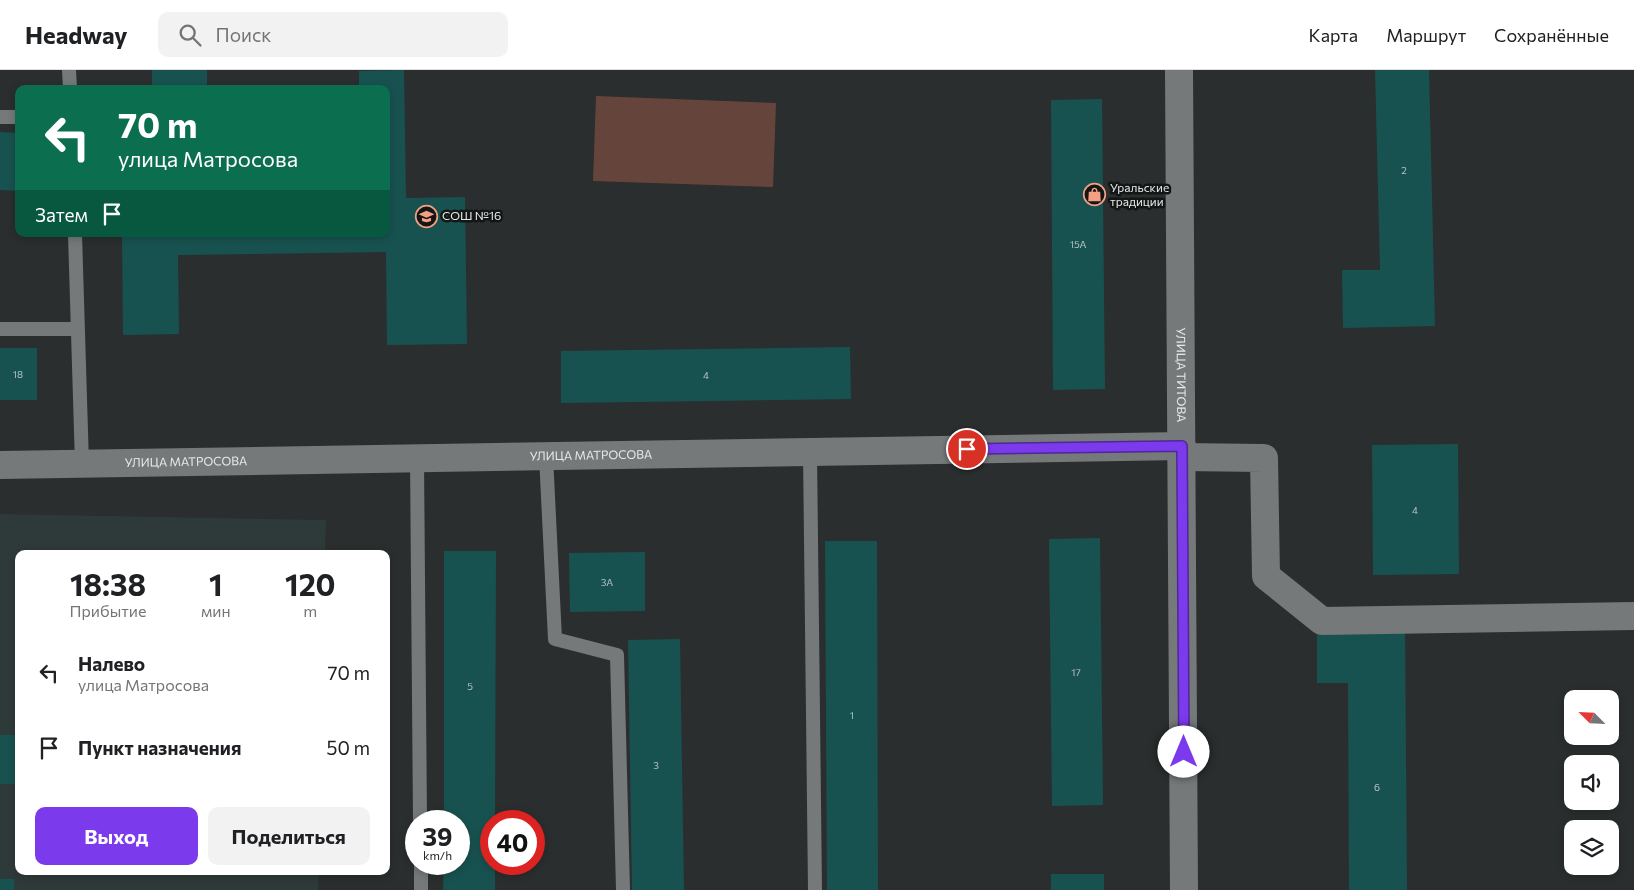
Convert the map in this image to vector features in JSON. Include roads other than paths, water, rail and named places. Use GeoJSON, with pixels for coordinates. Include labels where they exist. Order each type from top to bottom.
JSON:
{"type":"FeatureCollection","features":[{"type":"Feature","properties":{"kind":"street","name":"УЛИЦА ТИТОВА"},"geometry":{"type":"LineString","coordinates":[[1180,70],[1184,890]]}},
{"type":"Feature","properties":{"kind":"street","name":"УЛИЦА МАТРОСОВА"},"geometry":{"type":"LineString","coordinates":[[0,465],[810,452],[1182,452],[1264,458],[1266,576],[1322,621],[1634,616]]}},
{"type":"Feature","properties":{"kind":"lane"},"geometry":{"type":"LineString","coordinates":[[69,70],[70,85]]}},
{"type":"Feature","properties":{"kind":"lane"},"geometry":{"type":"LineString","coordinates":[[0,117],[15,117]]}},
{"type":"Feature","properties":{"kind":"lane"},"geometry":{"type":"LineString","coordinates":[[75,237],[82,464]]}},
{"type":"Feature","properties":{"kind":"lane"},"geometry":{"type":"LineString","coordinates":[[0,329],[78,329]]}},
{"type":"Feature","properties":{"kind":"lane"},"geometry":{"type":"LineString","coordinates":[[810,452],[815,890]]}},
{"type":"Feature","properties":{"kind":"lane"},"geometry":{"type":"LineString","coordinates":[[546,456],[555,639],[617,655],[622,890]]}},
{"type":"Feature","properties":{"kind":"lane"},"geometry":{"type":"LineString","coordinates":[[417,458],[420,810]]}},
{"type":"Feature","properties":{"kind":"lane"},"geometry":{"type":"LineString","coordinates":[[420,875],[421,890]]}},
{"type":"Feature","properties":{"kind":"place","name":"Уральские традиции"},"geometry":{"type":"Point","coordinates":[1094,195]}},
{"type":"Feature","properties":{"kind":"place","name":"СОШ №16"},"geometry":{"type":"Point","coordinates":[426,216]}}]}
